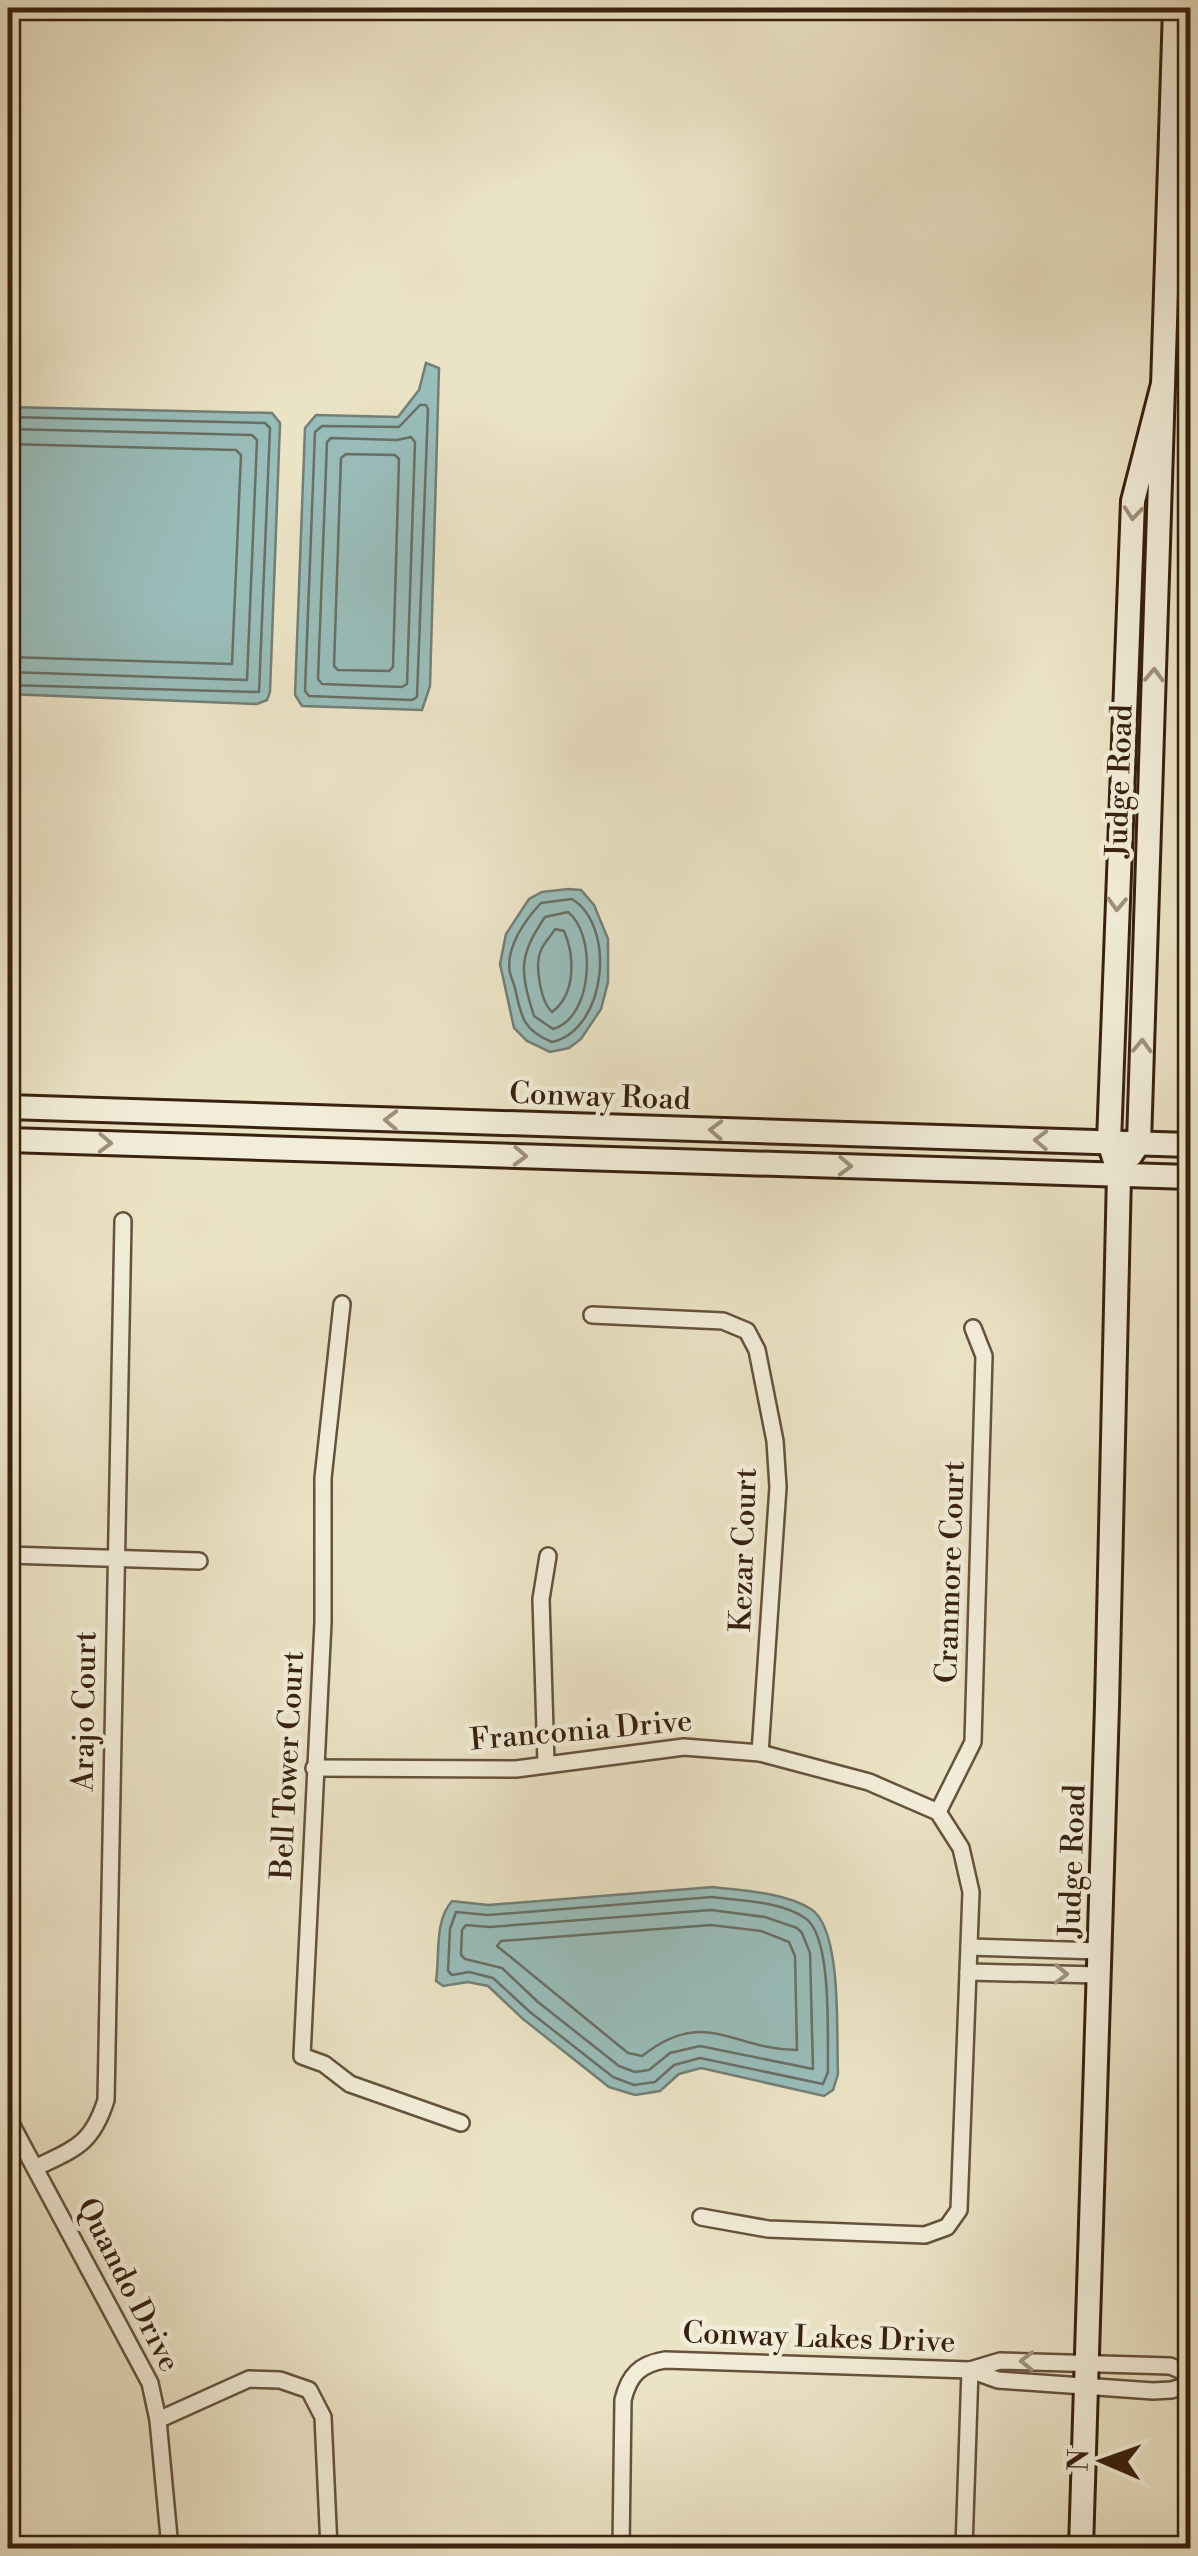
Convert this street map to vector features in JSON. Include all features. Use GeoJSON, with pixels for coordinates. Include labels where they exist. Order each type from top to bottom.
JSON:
{"type":"FeatureCollection","features":[{"type":"Feature","properties":{"kind":"street","name":"Judge Road"},"geometry":{"type":"LineString","coordinates":[[1138,1143],[1174,8]]}},
{"type":"Feature","properties":{"kind":"street","name":"Judge Road"},"geometry":{"type":"LineString","coordinates":[[1081,2548],[1100,1963],[1118,1174],[1109,1142],[1133,501],[1163,384]]}},
{"type":"Feature","properties":{"kind":"street","name":"Conway Road"},"geometry":{"type":"LineString","coordinates":[[8,1107],[1190,1145]]}},
{"type":"Feature","properties":{"kind":"street"},"geometry":{"type":"LineString","coordinates":[[387,1152],[422,1140],[446,1122]]}},
{"type":"Feature","properties":{"kind":"street","name":"Conway Road"},"geometry":{"type":"LineString","coordinates":[[8,1140],[1190,1176]]}},
{"type":"Feature","properties":{"kind":"street"},"geometry":{"type":"LineString","coordinates":[[1118,1174],[1138,1143]]}},
{"type":"Feature","properties":{"kind":"street","name":"Arajo Court"},"geometry":{"type":"LineString","coordinates":[[37,2167],[84,2144],[98,2126],[106,2100],[123,1221]]}},
{"type":"Feature","properties":{"kind":"street","name":"Bell Tower Court"},"geometry":{"type":"LineString","coordinates":[[342,1304],[323,1478],[323,1622],[302,2056],[324,2064],[350,2084],[462,2123]]}},
{"type":"Feature","properties":{"kind":"street","name":"Kezar Court"},"geometry":{"type":"LineString","coordinates":[[592,1315],[723,1321],[747,1332],[758,1350],[775,1440],[778,1488],[760,1753]]}},
{"type":"Feature","properties":{"kind":"street","name":"Cranmore Court"},"geometry":{"type":"LineString","coordinates":[[938,1812],[973,1742],[984,1356],[973,1328]]}},
{"type":"Feature","properties":{"kind":"street"},"geometry":{"type":"LineString","coordinates":[[8,1555],[199,1561]]}},
{"type":"Feature","properties":{"kind":"street"},"geometry":{"type":"LineString","coordinates":[[546,1763],[541,1600],[548,1556]]}},
{"type":"Feature","properties":{"kind":"street","name":"Franconia Drive"},"geometry":{"type":"LineString","coordinates":[[314,1768],[516,1769],[684,1747],[760,1753],[870,1782],[938,1812]]}},
{"type":"Feature","properties":{"kind":"street"},"geometry":{"type":"LineString","coordinates":[[701,2217],[768,2229],[925,2235],[947,2227],[959,2210],[971,1892],[961,1848],[938,1812]]}},
{"type":"Feature","properties":{"kind":"street"},"geometry":{"type":"LineString","coordinates":[[969,1947],[1024,1949],[1100,1963]]}},
{"type":"Feature","properties":{"kind":"street"},"geometry":{"type":"LineString","coordinates":[[1023,1974],[1024,1949]]}},
{"type":"Feature","properties":{"kind":"street"},"geometry":{"type":"LineString","coordinates":[[968,1972],[1023,1974],[1100,1963]]}},
{"type":"Feature","properties":{"kind":"street","name":"Quando Drive"},"geometry":{"type":"LineString","coordinates":[[8,2118],[150,2383],[158,2420],[170,2548]]}},
{"type":"Feature","properties":{"kind":"street","name":"Conway Lakes Drive"},"geometry":{"type":"LineString","coordinates":[[621,2548],[623,2400],[627,2381],[646,2363],[665,2360],[970,2370],[998,2380],[1086,2374]]}},
{"type":"Feature","properties":{"kind":"street","name":"Conway Lakes Drive"},"geometry":{"type":"LineString","coordinates":[[970,2370],[1000,2360],[1086,2374]]}},
{"type":"Feature","properties":{"kind":"street"},"geometry":{"type":"LineString","coordinates":[[1152,2391],[1154,2366]]}},
{"type":"Feature","properties":{"kind":"street"},"geometry":{"type":"LineString","coordinates":[[1086,2374],[1154,2366],[1170,2366],[1190,2374]]}},
{"type":"Feature","properties":{"kind":"street"},"geometry":{"type":"LineString","coordinates":[[964,2548],[970,2370]]}},
{"type":"Feature","properties":{"kind":"street"},"geometry":{"type":"LineString","coordinates":[[1086,2374],[1152,2391],[1190,2385]]}},
{"type":"Feature","properties":{"kind":"street"},"geometry":{"type":"LineString","coordinates":[[158,2420],[248,2379],[280,2380],[309,2390],[323,2417],[330,2548]]}},
{"type":"Feature","properties":{"kind":"water"},"geometry":{"type":"Polygon","coordinates":[[[8,8],[238,8],[237,16],[230,20],[8,14],[8,8]]]}},
{"type":"Feature","properties":{"kind":"water"},"geometry":{"type":"Polygon","coordinates":[[[426,363],[439,368],[430,686],[422,710],[302,706],[295,695],[305,428],[316,415],[398,417],[419,390],[426,363]]]}},
{"type":"Feature","properties":{"kind":"water"},"geometry":{"type":"Polygon","coordinates":[[[8,407],[272,413],[280,423],[267,700],[257,704],[8,694],[8,407]]]}},
{"type":"Feature","properties":{"kind":"water"},"geometry":{"type":"Polygon","coordinates":[[[581,890],[594,905],[608,939],[608,982],[601,1009],[581,1039],[569,1048],[550,1052],[527,1041],[514,1028],[500,964],[506,934],[529,899],[542,892],[581,890]]]}},
{"type":"Feature","properties":{"kind":"water"},"geometry":{"type":"Polygon","coordinates":[[[713,1887],[789,1899],[811,1909],[821,1921],[836,1986],[838,2074],[833,2090],[824,2096],[701,2068],[679,2074],[660,2091],[635,2095],[609,2087],[488,1986],[468,1982],[443,1986],[436,1981],[442,1918],[452,1901],[488,1905],[713,1887]]]}}]}
